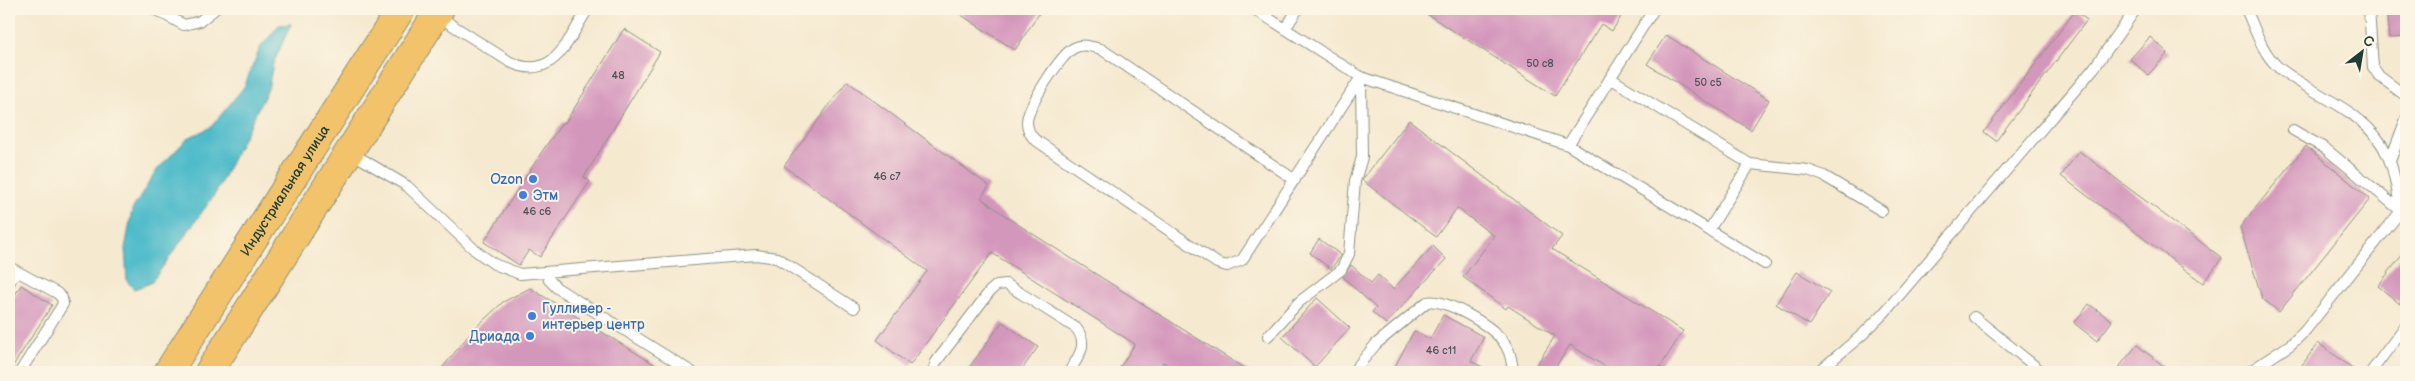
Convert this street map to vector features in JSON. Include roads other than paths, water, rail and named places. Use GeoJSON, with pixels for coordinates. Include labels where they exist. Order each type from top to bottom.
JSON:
{"type":"FeatureCollection","features":[{"type":"Feature","properties":{"kind":"main road","name":"Индустриальная улица"},"geometry":{"type":"LineString","coordinates":[[168,372],[401,9]]}},
{"type":"Feature","properties":{"kind":"main road"},"geometry":{"type":"LineString","coordinates":[[209,372],[439,12]]}},
{"type":"Feature","properties":{"kind":"lane"},"geometry":{"type":"LineString","coordinates":[[154,9],[184,25],[200,21],[215,9]]}},
{"type":"Feature","properties":{"kind":"lane"},"geometry":{"type":"LineString","coordinates":[[439,12],[510,62],[521,67],[535,69],[545,66],[557,56],[588,9]]}},
{"type":"Feature","properties":{"kind":"lane"},"geometry":{"type":"LineString","coordinates":[[1254,9],[1361,78],[1568,145],[1765,264]]}},
{"type":"Feature","properties":{"kind":"lane"},"geometry":{"type":"LineString","coordinates":[[1285,29],[1298,9]]}},
{"type":"Feature","properties":{"kind":"lane"},"geometry":{"type":"LineString","coordinates":[[1568,145],[1654,9]]}},
{"type":"Feature","properties":{"kind":"lane"},"geometry":{"type":"LineString","coordinates":[[1818,372],[1862,335],[1884,313],[2094,68],[2136,9]]}},
{"type":"Feature","properties":{"kind":"lane"},"geometry":{"type":"LineString","coordinates":[[2246,9],[2265,52],[2280,68],[2362,123],[2380,141],[2390,162],[2404,213]]}},
{"type":"Feature","properties":{"kind":"lane"},"geometry":{"type":"LineString","coordinates":[[2369,9],[2373,67],[2378,76],[2406,96]]}},
{"type":"Feature","properties":{"kind":"lane"},"geometry":{"type":"LineString","coordinates":[[1295,180],[1101,49],[1087,45],[1076,47],[1066,53],[1031,107],[1027,120],[1028,131],[1034,139],[1217,263],[1227,266],[1242,260],[1295,180],[1361,78]]}},
{"type":"Feature","properties":{"kind":"lane"},"geometry":{"type":"LineString","coordinates":[[1268,336],[1299,302],[1341,270],[1349,254],[1355,181],[1362,157],[1361,78]]}},
{"type":"Feature","properties":{"kind":"lane"},"geometry":{"type":"LineString","coordinates":[[1610,78],[1750,164],[1808,170],[1824,176],[1882,211]]}},
{"type":"Feature","properties":{"kind":"lane"},"geometry":{"type":"LineString","coordinates":[[2390,162],[2406,119]]}},
{"type":"Feature","properties":{"kind":"lane"},"geometry":{"type":"LineString","coordinates":[[2292,130],[2326,149],[2404,213]]}},
{"type":"Feature","properties":{"kind":"lane"},"geometry":{"type":"LineString","coordinates":[[349,151],[407,186],[476,251],[494,264],[520,274],[763,256],[778,258],[854,308]]}},
{"type":"Feature","properties":{"kind":"lane"},"geometry":{"type":"LineString","coordinates":[[1709,230],[1750,164]]}},
{"type":"Feature","properties":{"kind":"lane"},"geometry":{"type":"LineString","coordinates":[[2249,372],[2290,345],[2304,332],[2404,213]]}},
{"type":"Feature","properties":{"kind":"lane"},"geometry":{"type":"LineString","coordinates":[[9,282],[12,269],[57,293],[62,298],[63,304],[20,372]]}},
{"type":"Feature","properties":{"kind":"lane"},"geometry":{"type":"LineString","coordinates":[[547,272],[549,280],[557,288],[692,372]]}},
{"type":"Feature","properties":{"kind":"lane"},"geometry":{"type":"LineString","coordinates":[[933,372],[936,362],[990,291],[996,285],[1006,284],[1076,328],[1083,336],[1084,345],[1069,372]]}},
{"type":"Feature","properties":{"kind":"lane"},"geometry":{"type":"LineString","coordinates":[[1353,372],[1376,344],[1427,302],[1434,301],[1444,303],[1493,330],[1503,341],[1511,356],[1513,372]]}},
{"type":"Feature","properties":{"kind":"lane"},"geometry":{"type":"LineString","coordinates":[[1974,316],[2042,372]]}},
{"type":"Feature","properties":{"kind":"lane"},"geometry":{"type":"LineString","coordinates":[[2371,372],[2406,325]]}},
{"type":"Feature","properties":{"kind":"water"},"geometry":{"type":"Polygon","coordinates":[[[291,24],[273,64],[268,89],[215,194],[151,283],[134,289],[127,281],[125,249],[132,210],[156,171],[188,138],[211,127],[244,87],[260,48],[279,25],[291,24]]]}},
{"type":"Feature","properties":{"kind":"place","name":"Ozon"},"geometry":{"type":"Point","coordinates":[533,179]}},
{"type":"Feature","properties":{"kind":"place","name":"Этм"},"geometry":{"type":"Point","coordinates":[523,195]}},
{"type":"Feature","properties":{"kind":"place","name":"Гулливер - интерьер центр"},"geometry":{"type":"Point","coordinates":[532,316]}},
{"type":"Feature","properties":{"kind":"place","name":"Дриада"},"geometry":{"type":"Point","coordinates":[530,336]}}]}
